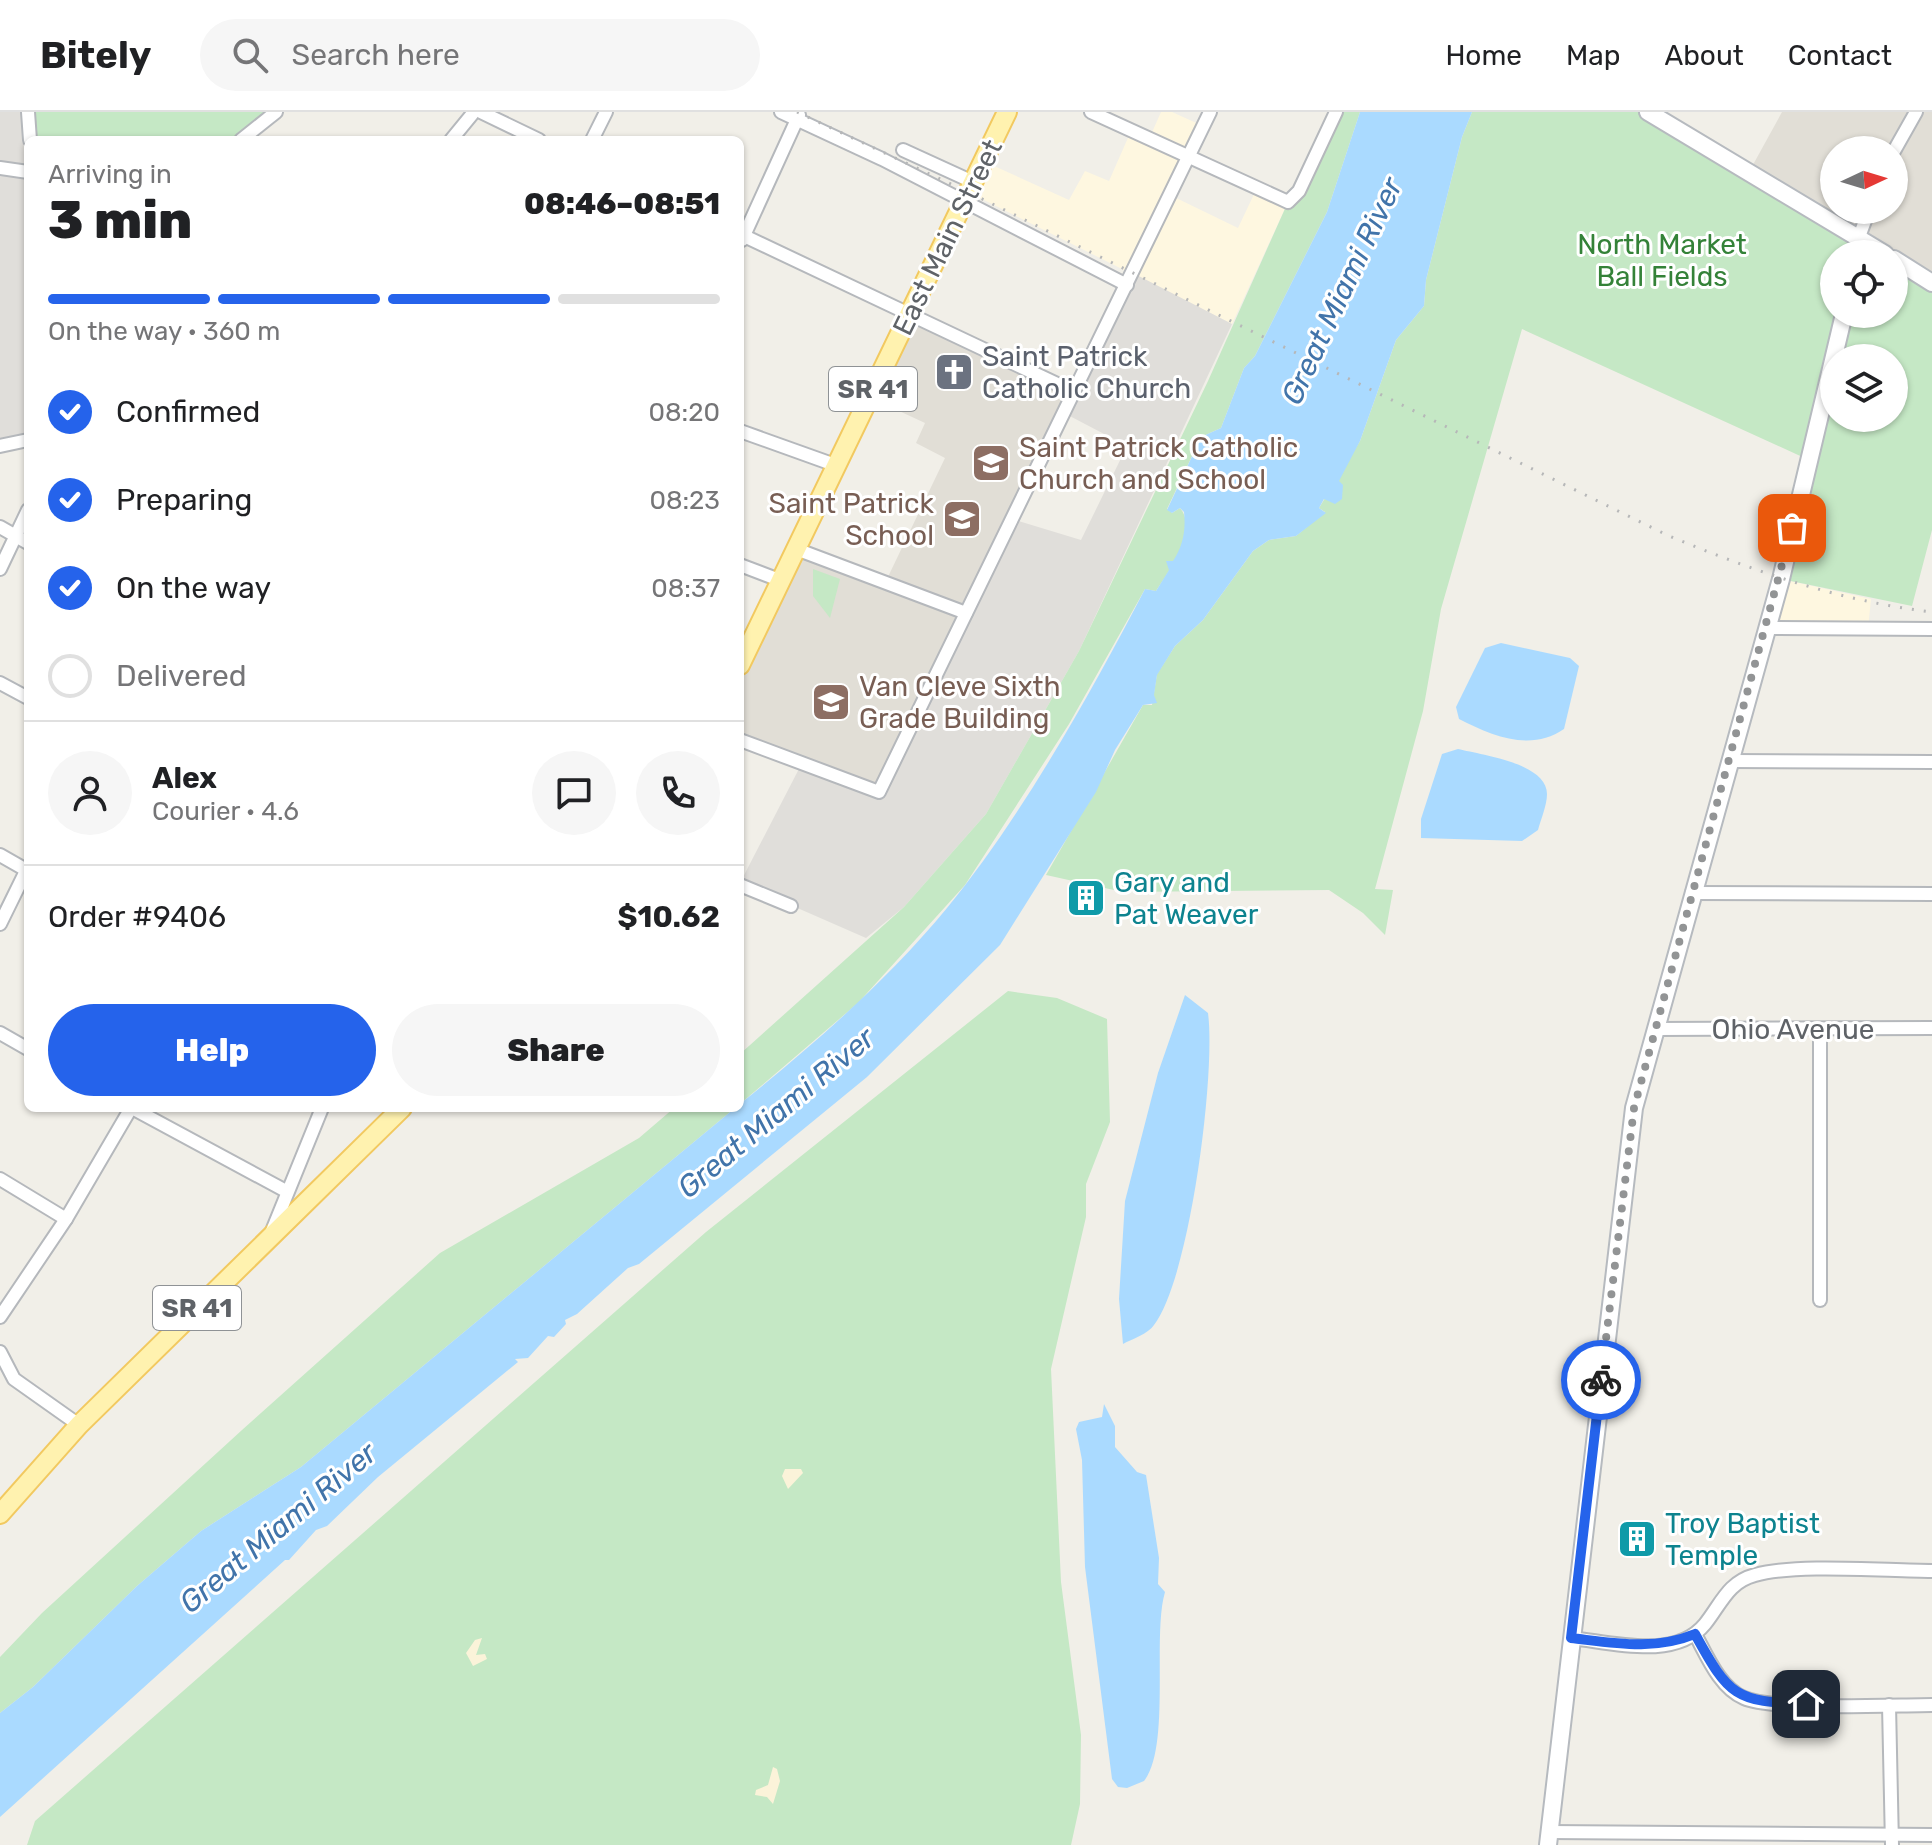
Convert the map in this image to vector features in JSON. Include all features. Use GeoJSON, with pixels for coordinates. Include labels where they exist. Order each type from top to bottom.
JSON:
{"type":"FeatureCollection","features":[{"type":"Feature","properties":{"kind":"main road","name":"East Main Street"},"geometry":{"type":"LineString","coordinates":[[744,657],[1007,112]]}},
{"type":"Feature","properties":{"kind":"main road"},"geometry":{"type":"LineString","coordinates":[[1648,112],[1848,240]]}},
{"type":"Feature","properties":{"kind":"main road"},"geometry":{"type":"LineString","coordinates":[[1908,268],[1932,283]]}},
{"type":"Feature","properties":{"kind":"main road"},"geometry":{"type":"LineString","coordinates":[[1548,1839],[1634,1108],[1767,628],[1841,328]]}},
{"type":"Feature","properties":{"kind":"main road","name":"SR 41"},"geometry":{"type":"LineString","coordinates":[[0,1514],[79,1425],[398,1112]]}},
{"type":"Feature","properties":{"kind":"street"},"geometry":{"type":"LineString","coordinates":[[28,112],[30,136]]}},
{"type":"Feature","properties":{"kind":"street"},"geometry":{"type":"LineString","coordinates":[[246,136],[276,112]]}},
{"type":"Feature","properties":{"kind":"street"},"geometry":{"type":"LineString","coordinates":[[454,136],[474,112]]}},
{"type":"Feature","properties":{"kind":"street"},"geometry":{"type":"LineString","coordinates":[[481,112],[531,136]]}},
{"type":"Feature","properties":{"kind":"street"},"geometry":{"type":"LineString","coordinates":[[594,136],[606,112]]}},
{"type":"Feature","properties":{"kind":"street"},"geometry":{"type":"LineString","coordinates":[[781,112],[798,116],[1127,285]]}},
{"type":"Feature","properties":{"kind":"street"},"geometry":{"type":"LineString","coordinates":[[1091,112],[1288,202],[1299,191],[1336,112]]}},
{"type":"Feature","properties":{"kind":"street"},"geometry":{"type":"LineString","coordinates":[[1120,126],[1126,112]]}},
{"type":"Feature","properties":{"kind":"street"},"geometry":{"type":"LineString","coordinates":[[744,741],[879,792],[1210,112]]}},
{"type":"Feature","properties":{"kind":"street"},"geometry":{"type":"LineString","coordinates":[[1902,136],[1916,112]]}},
{"type":"Feature","properties":{"kind":"street"},"geometry":{"type":"LineString","coordinates":[[744,231],[798,116]]}},
{"type":"Feature","properties":{"kind":"street"},"geometry":{"type":"LineString","coordinates":[[903,150],[973,182]]}},
{"type":"Feature","properties":{"kind":"street"},"geometry":{"type":"LineString","coordinates":[[0,168],[24,171]]}},
{"type":"Feature","properties":{"kind":"street"},"geometry":{"type":"LineString","coordinates":[[744,238],[1074,392]]}},
{"type":"Feature","properties":{"kind":"street"},"geometry":{"type":"LineString","coordinates":[[744,432],[835,465]]}},
{"type":"Feature","properties":{"kind":"street"},"geometry":{"type":"LineString","coordinates":[[0,446],[24,441]]}},
{"type":"Feature","properties":{"kind":"street"},"geometry":{"type":"LineString","coordinates":[[0,569],[24,518]]}},
{"type":"Feature","properties":{"kind":"street"},"geometry":{"type":"LineString","coordinates":[[0,527],[24,541]]}},
{"type":"Feature","properties":{"kind":"street"},"geometry":{"type":"LineString","coordinates":[[796,549],[966,613]]}},
{"type":"Feature","properties":{"kind":"street"},"geometry":{"type":"LineString","coordinates":[[744,567],[782,581]]}},
{"type":"Feature","properties":{"kind":"street"},"geometry":{"type":"LineString","coordinates":[[1767,628],[1932,629]]}},
{"type":"Feature","properties":{"kind":"street"},"geometry":{"type":"LineString","coordinates":[[0,683],[24,696]]}},
{"type":"Feature","properties":{"kind":"street"},"geometry":{"type":"LineString","coordinates":[[1731,761],[1932,762]]}},
{"type":"Feature","properties":{"kind":"street"},"geometry":{"type":"LineString","coordinates":[[0,855],[24,867]]}},
{"type":"Feature","properties":{"kind":"street"},"geometry":{"type":"LineString","coordinates":[[0,924],[24,877]]}},
{"type":"Feature","properties":{"kind":"street"},"geometry":{"type":"LineString","coordinates":[[744,887],[791,906]]}},
{"type":"Feature","properties":{"kind":"street"},"geometry":{"type":"LineString","coordinates":[[1692,893],[1932,894]]}},
{"type":"Feature","properties":{"kind":"street","name":"Ohio Avenue"},"geometry":{"type":"LineString","coordinates":[[1655,1029],[1820,1031],[1932,1028]]}},
{"type":"Feature","properties":{"kind":"street"},"geometry":{"type":"LineString","coordinates":[[1820,1031],[1820,1300]]}},
{"type":"Feature","properties":{"kind":"street"},"geometry":{"type":"LineString","coordinates":[[0,1033],[24,1047]]}},
{"type":"Feature","properties":{"kind":"street"},"geometry":{"type":"LineString","coordinates":[[0,1317],[66,1219],[129,1112]]}},
{"type":"Feature","properties":{"kind":"street"},"geometry":{"type":"LineString","coordinates":[[138,1112],[286,1191]]}},
{"type":"Feature","properties":{"kind":"street"},"geometry":{"type":"LineString","coordinates":[[272,1234],[286,1191],[320,1112]]}},
{"type":"Feature","properties":{"kind":"street"},"geometry":{"type":"LineString","coordinates":[[0,1179],[66,1219]]}},
{"type":"Feature","properties":{"kind":"street"},"geometry":{"type":"LineString","coordinates":[[0,1352],[14,1379],[79,1425]]}},
{"type":"Feature","properties":{"kind":"street"},"geometry":{"type":"LineString","coordinates":[[1571,1638],[1643,1646],[1673,1643],[1695,1634],[1738,1581],[1756,1574],[1785,1570],[1932,1571]]}},
{"type":"Feature","properties":{"kind":"street"},"geometry":{"type":"LineString","coordinates":[[1695,1634],[1726,1685],[1744,1699],[1778,1703],[1932,1705]]}},
{"type":"Feature","properties":{"kind":"street"},"geometry":{"type":"LineString","coordinates":[[1889,1705],[1892,1840]]}},
{"type":"Feature","properties":{"kind":"street"},"geometry":{"type":"LineString","coordinates":[[1548,1839],[1892,1840],[1932,1835]]}},
{"type":"Feature","properties":{"kind":"shaded area"},"geometry":{"type":"Polygon","coordinates":[[[0,112],[28,112],[28,136],[24,136],[24,441],[0,446],[0,112]]]}},
{"type":"Feature","properties":{"kind":"shaded area"},"geometry":{"type":"Polygon","coordinates":[[[1161,112],[1172,112],[1203,126],[1170,195],[1238,228],[1256,190],[1288,202],[1232,324],[968,192],[983,161],[1069,200],[1085,171],[1109,181],[1131,131],[1149,139],[1161,112]]]}},
{"type":"Feature","properties":{"kind":"shaded area"},"geometry":{"type":"Polygon","coordinates":[[[1782,112],[1932,112],[1932,283],[1908,268],[1908,240],[1861,240],[1835,224],[1908,224],[1908,136],[1820,136],[1820,215],[1749,172],[1782,112]]]}},
{"type":"Feature","properties":{"kind":"shaded area"},"geometry":{"type":"Polygon","coordinates":[[[1133,273],[1232,324],[1079,651],[986,814],[904,907],[866,938],[744,885],[744,875],[802,763],[1012,519],[1081,540],[1127,446],[1064,413],[1133,273]]]}},
{"type":"Feature","properties":{"kind":"shaded area"},"geometry":{"type":"Polygon","coordinates":[[[911,314],[1074,392],[879,792],[744,741],[744,657],[796,549],[886,581],[945,458],[916,443],[925,423],[869,397],[911,314]]]}},
{"type":"Feature","properties":{"kind":"shaded area"},"geometry":{"type":"Polygon","coordinates":[[[1781,579],[1871,599],[1868,629],[1767,628],[1781,579]]]}},
{"type":"Feature","properties":{"kind":"green space"},"geometry":{"type":"Polygon","coordinates":[[[28,112],[276,112],[246,136],[30,136],[28,112]]]}},
{"type":"Feature","properties":{"kind":"green space"},"geometry":{"type":"Polygon","coordinates":[[[1336,112],[1360,112],[1327,212],[1255,356],[1244,368],[1221,428],[1201,437],[1167,509],[1172,513],[1180,508],[1186,528],[1180,551],[1168,573],[1156,591],[1145,589],[1069,724],[965,885],[858,1003],[744,1101],[744,1050],[904,907],[986,814],[1079,651],[1208,381],[1288,202],[1336,112]]]}},
{"type":"Feature","properties":{"kind":"green space","name":"North Market Ball Fields"},"geometry":{"type":"Polygon","coordinates":[[[1472,112],[1648,112],[1820,215],[1820,224],[1835,224],[1862,240],[1820,240],[1820,328],[1908,328],[1908,268],[1932,283],[1932,530],[1912,606],[1781,579],[1809,460],[1522,329],[1441,609],[1423,711],[1375,889],[1393,890],[1385,935],[1363,913],[1329,890],[1123,892],[1046,875],[1143,705],[1152,705],[1157,674],[1175,646],[1203,620],[1253,551],[1269,540],[1296,536],[1325,512],[1319,508],[1360,441],[1396,340],[1424,306],[1426,280],[1462,137],[1472,112]]]}},
{"type":"Feature","properties":{"kind":"green space"},"geometry":{"type":"Polygon","coordinates":[[[813,569],[840,579],[830,618],[813,596],[813,569]]]}},
{"type":"Feature","properties":{"kind":"green space"},"geometry":{"type":"Polygon","coordinates":[[[1008,991],[1057,998],[1107,1019],[1110,1122],[1086,1184],[1086,1217],[1051,1369],[1061,1582],[1081,1735],[1080,1804],[1071,1845],[27,1845],[35,1821],[706,1232],[1008,991]]]}},
{"type":"Feature","properties":{"kind":"green space"},"geometry":{"type":"Polygon","coordinates":[[[669,1112],[730,1112],[301,1467],[201,1531],[137,1586],[33,1687],[0,1713],[0,1657],[42,1613],[242,1430],[440,1253],[639,1138],[669,1112]]]}},
{"type":"Feature","properties":{"kind":"sand"},"geometry":{"type":"Polygon","coordinates":[[[785,1469],[801,1469],[803,1473],[788,1489],[782,1476],[785,1469]]]}},
{"type":"Feature","properties":{"kind":"sand"},"geometry":{"type":"Polygon","coordinates":[[[482,1638],[476,1655],[485,1654],[487,1659],[473,1666],[466,1653],[475,1640],[482,1638]]]}},
{"type":"Feature","properties":{"kind":"sand"},"geometry":{"type":"Polygon","coordinates":[[[773,1767],[777,1769],[780,1781],[773,1804],[767,1797],[755,1795],[756,1790],[768,1785],[773,1767]]]}},
{"type":"Feature","properties":{"kind":"water","name":"Great Miami River"},"geometry":{"type":"Polygon","coordinates":[[[1360,112],[1472,112],[1462,137],[1426,280],[1424,306],[1396,340],[1360,441],[1339,481],[1343,485],[1342,499],[1335,504],[1324,499],[1319,508],[1326,513],[1296,536],[1269,540],[1253,551],[1203,620],[1175,646],[1157,675],[1154,695],[1157,703],[1143,705],[1115,750],[1096,792],[1000,945],[867,1077],[639,1264],[628,1268],[577,1314],[565,1320],[566,1324],[554,1337],[548,1336],[528,1358],[515,1359],[518,1362],[378,1477],[327,1526],[316,1530],[289,1560],[285,1560],[0,1817],[0,1713],[33,1687],[137,1586],[201,1531],[301,1467],[730,1112],[744,1112],[744,1101],[874,987],[947,908],[1002,835],[1054,754],[1145,589],[1156,591],[1169,570],[1166,561],[1173,561],[1179,550],[1185,519],[1180,508],[1172,513],[1167,510],[1201,437],[1221,428],[1244,368],[1255,356],[1327,212],[1360,112]]]}},
{"type":"Feature","properties":{"kind":"water"},"geometry":{"type":"Polygon","coordinates":[[[1501,643],[1570,658],[1579,666],[1564,729],[1538,740],[1512,739],[1459,719],[1456,707],[1485,648],[1501,643]]]}},
{"type":"Feature","properties":{"kind":"water"},"geometry":{"type":"Polygon","coordinates":[[[1458,749],[1512,762],[1544,783],[1547,794],[1538,830],[1522,841],[1421,838],[1421,819],[1442,754],[1458,749]]]}},
{"type":"Feature","properties":{"kind":"water"},"geometry":{"type":"Polygon","coordinates":[[[1185,995],[1208,1013],[1208,1080],[1198,1174],[1179,1265],[1167,1301],[1151,1328],[1123,1344],[1119,1299],[1125,1201],[1158,1073],[1185,995]]]}},
{"type":"Feature","properties":{"kind":"water"},"geometry":{"type":"Polygon","coordinates":[[[1104,1404],[1115,1426],[1115,1447],[1137,1472],[1146,1475],[1159,1558],[1158,1584],[1165,1592],[1161,1611],[1157,1743],[1144,1781],[1127,1788],[1118,1787],[1112,1779],[1085,1567],[1082,1460],[1076,1429],[1079,1422],[1102,1417],[1104,1404]]]}},
{"type":"Feature","properties":{"kind":"railway"},"geometry":{"type":"LineString","coordinates":[[797,112],[968,192],[1667,535],[1797,583],[1863,600],[1932,612]]}},
{"type":"Feature","properties":{"kind":"way so far"},"geometry":{"type":"LineString","coordinates":[[1601,1380],[1634,1108],[1689,901],[1781,579],[1792,528]]}},
{"type":"Feature","properties":{"kind":"place","name":"Saint Patrick Catholic Church"},"geometry":{"type":"Point","coordinates":[954,372]}},
{"type":"Feature","properties":{"kind":"place","name":"Saint Patrick Catholic Church and School"},"geometry":{"type":"Point","coordinates":[991,463]}},
{"type":"Feature","properties":{"kind":"place","name":"Saint Patrick School"},"geometry":{"type":"Point","coordinates":[962,519]}},
{"type":"Feature","properties":{"kind":"place","name":"Van Cleve Sixth Grade Building"},"geometry":{"type":"Point","coordinates":[831,702]}},
{"type":"Feature","properties":{"kind":"place","name":"Gary and Pat Weaver"},"geometry":{"type":"Point","coordinates":[1086,898]}},
{"type":"Feature","properties":{"kind":"place","name":"Troy Baptist Temple"},"geometry":{"type":"Point","coordinates":[1637,1539]}},
{"type":"Feature","properties":{"kind":"route"},"geometry":{"type":"LineString","coordinates":[[1601,1380],[1571,1638],[1643,1646],[1673,1643],[1695,1634],[1726,1685],[1744,1699],[1806,1704]]}}]}
